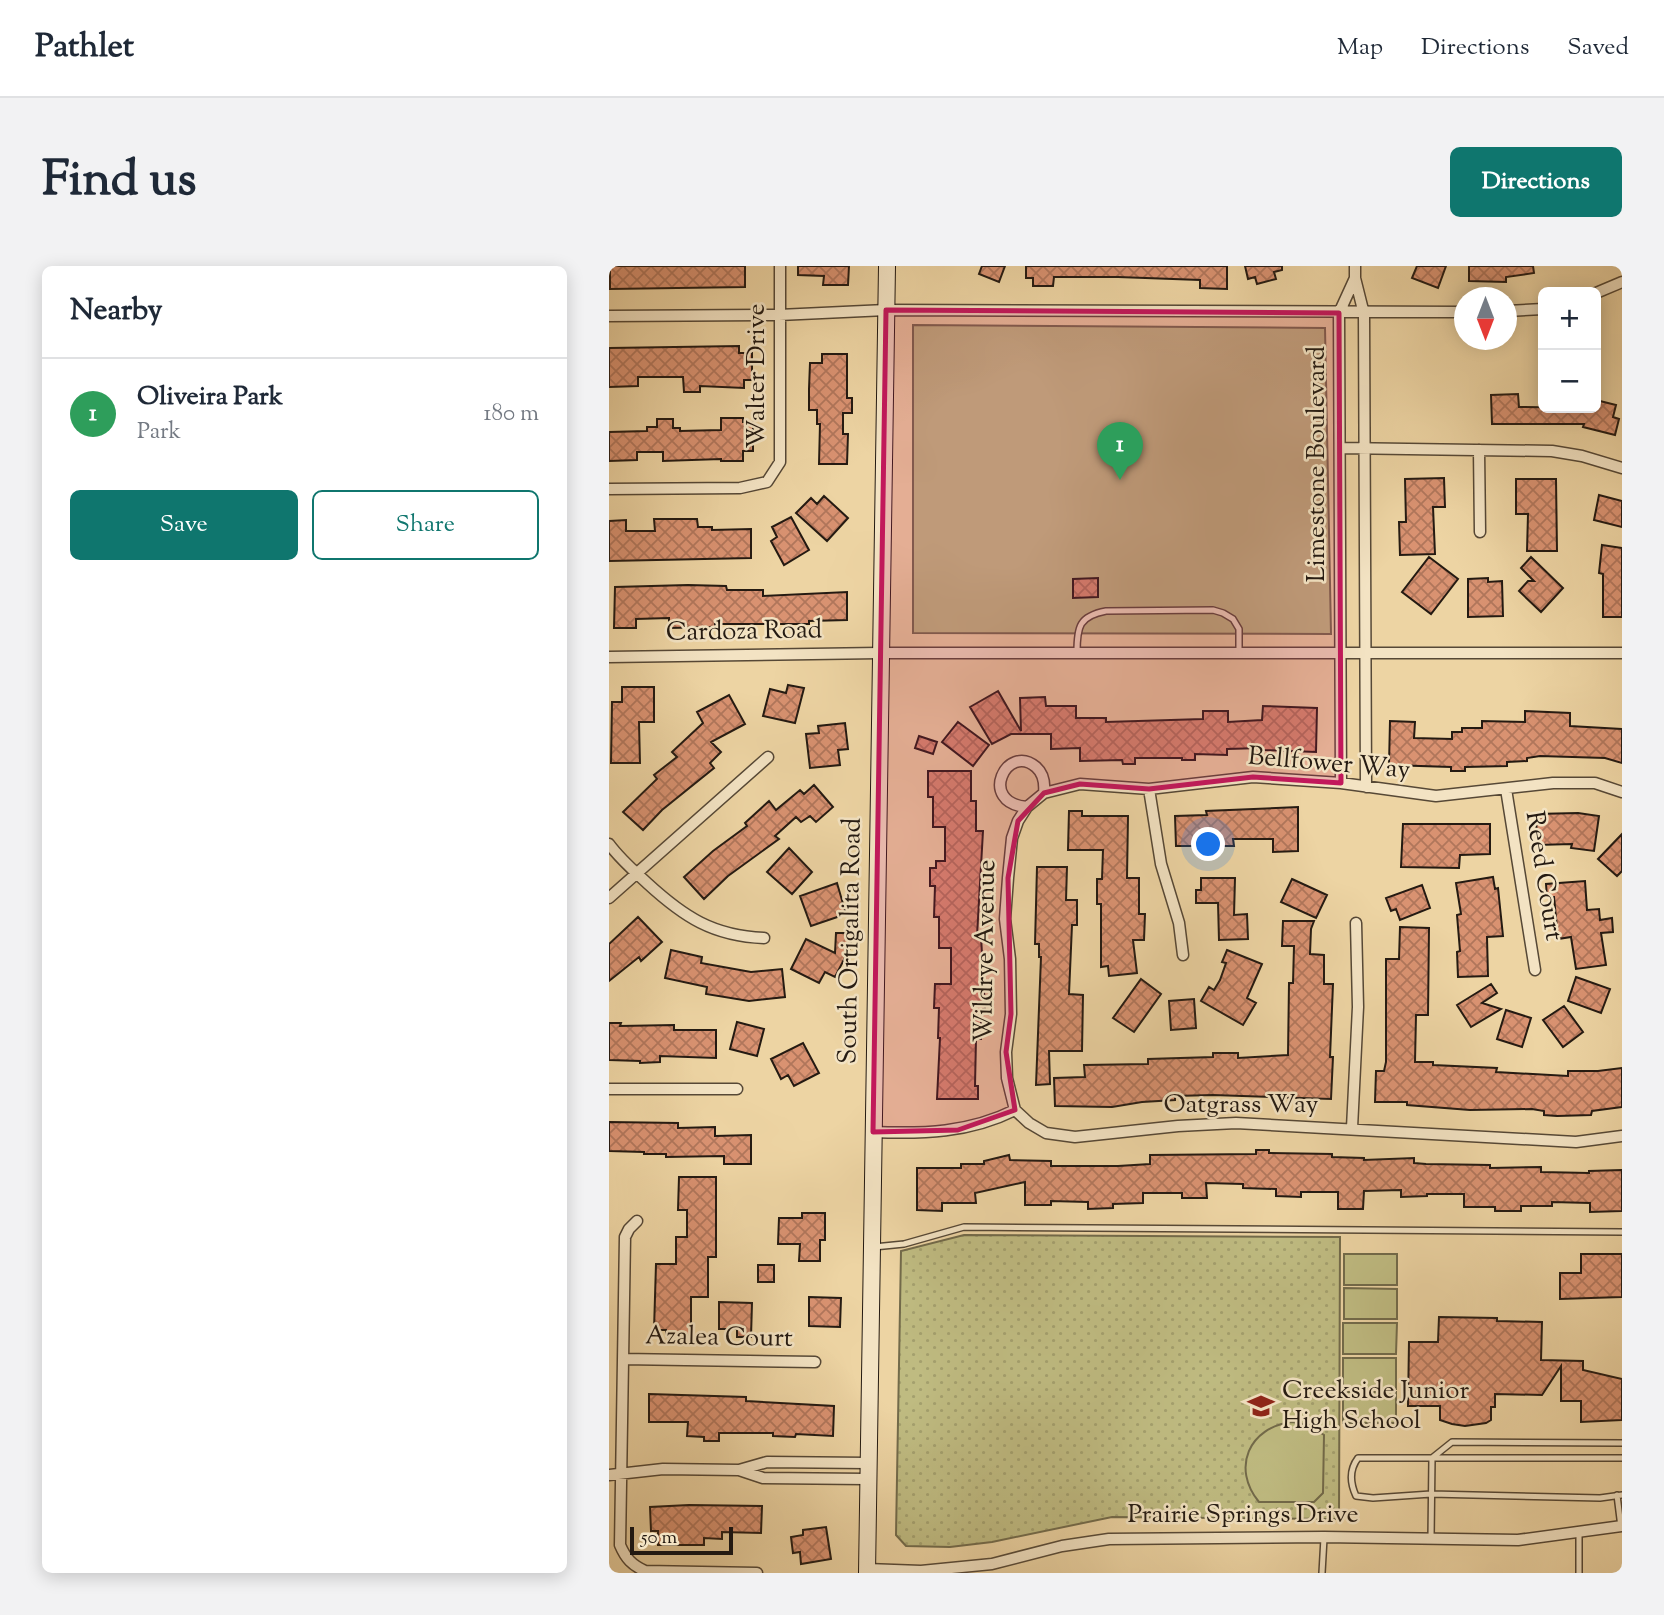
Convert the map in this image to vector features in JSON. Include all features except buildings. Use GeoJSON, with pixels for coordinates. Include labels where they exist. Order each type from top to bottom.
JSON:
{"type":"FeatureCollection","features":[{"type":"Feature","properties":{"kind":"street","name":"Walter Drive"},"geometry":{"type":"LineString","coordinates":[[609,489],[740,488],[767,482],[780,462],[780,266]]}},
{"type":"Feature","properties":{"kind":"street","name":"South Ortigalita Road"},"geometry":{"type":"LineString","coordinates":[[867,1571],[887,266]]}},
{"type":"Feature","properties":{"kind":"street","name":"Limestone Boulevard"},"geometry":{"type":"LineString","coordinates":[[1355,266],[1355,278],[1364,314],[1366,787]]}},
{"type":"Feature","properties":{"kind":"street","name":"Limestone Boulevard"},"geometry":{"type":"LineString","coordinates":[[1341,783],[1339,313],[1355,278]]}},
{"type":"Feature","properties":{"kind":"street"},"geometry":{"type":"LineString","coordinates":[[1601,291],[1622,282]]}},
{"type":"Feature","properties":{"kind":"street"},"geometry":{"type":"LineString","coordinates":[[1517,310],[1538,309]]}},
{"type":"Feature","properties":{"kind":"street"},"geometry":{"type":"LineString","coordinates":[[609,316],[779,315],[886,310],[1364,314],[1454,312]]}},
{"type":"Feature","properties":{"kind":"street"},"geometry":{"type":"LineString","coordinates":[[1339,448],[1552,451],[1583,456],[1622,468]]}},
{"type":"Feature","properties":{"kind":"street"},"geometry":{"type":"LineString","coordinates":[[1479,450],[1480,532]]}},
{"type":"Feature","properties":{"kind":"street","name":"Cardoza Road"},"geometry":{"type":"LineString","coordinates":[[609,657],[879,653],[1622,653]]}},
{"type":"Feature","properties":{"kind":"street"},"geometry":{"type":"LineString","coordinates":[[609,898],[768,757]]}},
{"type":"Feature","properties":{"kind":"street","name":"Bellfower Way"},"geometry":{"type":"LineString","coordinates":[[1035,800],[1080,784],[1149,789],[1253,777],[1341,783],[1436,796],[1553,783],[1595,783],[1622,792]]}},
{"type":"Feature","properties":{"kind":"street"},"geometry":{"type":"LineString","coordinates":[[1149,789],[1161,864],[1179,923],[1183,955]]}},
{"type":"Feature","properties":{"kind":"street","name":"Reed Court"},"geometry":{"type":"LineString","coordinates":[[1506,789],[1535,970]]}},
{"type":"Feature","properties":{"kind":"street","name":"Wildrye Avenue"},"geometry":{"type":"LineString","coordinates":[[1015,1110],[1007,1077],[1006,1052],[1011,1000],[1005,919],[1012,838],[1035,800]]}},
{"type":"Feature","properties":{"kind":"street"},"geometry":{"type":"LineString","coordinates":[[609,844],[618,856],[674,908],[691,919],[730,934],[764,938]]}},
{"type":"Feature","properties":{"kind":"street"},"geometry":{"type":"LineString","coordinates":[[1352,1128],[1358,1007],[1356,923]]}},
{"type":"Feature","properties":{"kind":"street"},"geometry":{"type":"LineString","coordinates":[[609,1090],[737,1089]]}},
{"type":"Feature","properties":{"kind":"street"},"geometry":{"type":"LineString","coordinates":[[873,1132],[921,1134],[958,1130],[994,1121],[1015,1110]]}},
{"type":"Feature","properties":{"kind":"street","name":"Oatgrass Way"},"geometry":{"type":"LineString","coordinates":[[1015,1110],[1046,1133],[1068,1137],[1236,1123],[1576,1142],[1622,1136]]}},
{"type":"Feature","properties":{"kind":"street"},"geometry":{"type":"LineString","coordinates":[[637,1221],[625,1237],[620,1545],[629,1562],[645,1571],[757,1573]]}},
{"type":"Feature","properties":{"kind":"street","name":"Azalea Court"},"geometry":{"type":"LineString","coordinates":[[623,1359],[815,1362]]}},
{"type":"Feature","properties":{"kind":"street"},"geometry":{"type":"LineString","coordinates":[[609,1475],[663,1469],[739,1470],[767,1462],[867,1471]]}},
{"type":"Feature","properties":{"kind":"street"},"geometry":{"type":"LineString","coordinates":[[739,1470],[763,1478],[867,1471]]}},
{"type":"Feature","properties":{"kind":"street","name":"Prairie Springs Drive"},"geometry":{"type":"LineString","coordinates":[[867,1571],[921,1571],[992,1564],[1062,1546],[1109,1539],[1324,1536],[1518,1540],[1622,1526]]}},
{"type":"Feature","properties":{"kind":"lane"},"geometry":{"type":"LineString","coordinates":[[1077,653],[1078,629],[1092,614],[1105,611],[1213,610],[1233,619],[1239,629],[1239,654]]}},
{"type":"Feature","properties":{"kind":"lane"},"geometry":{"type":"LineString","coordinates":[[871,1248],[909,1243],[964,1227],[1622,1232]]}},
{"type":"Feature","properties":{"kind":"lane"},"geometry":{"type":"LineString","coordinates":[[1431,1539],[1432,1458],[1452,1442],[1622,1443]]}},
{"type":"Feature","properties":{"kind":"lane"},"geometry":{"type":"LineString","coordinates":[[1622,1458],[1358,1458],[1353,1465],[1351,1485],[1356,1496],[1373,1498],[1431,1494],[1600,1498],[1620,1495],[1622,1526]]}},
{"type":"Feature","properties":{"kind":"lane"},"geometry":{"type":"LineString","coordinates":[[1579,1531],[1579,1573]]}},
{"type":"Feature","properties":{"kind":"lane"},"geometry":{"type":"LineString","coordinates":[[1322,1573],[1324,1536]]}},
{"type":"Feature","properties":{"kind":"highlighted area"},"geometry":{"type":"Polygon","coordinates":[[[886,310],[1339,313],[1341,783],[1253,777],[1149,789],[1080,784],[1044,793],[1018,821],[1008,878],[1011,1014],[1006,1052],[1015,1110],[958,1130],[873,1132],[886,310]]]}},
{"type":"Feature","properties":{"kind":"shaded area"},"geometry":{"type":"Polygon","coordinates":[[[913,325],[1325,328],[1331,634],[913,633],[913,325]]]}},
{"type":"Feature","properties":{"kind":"shaded area"},"geometry":{"type":"Polygon","coordinates":[[[964,1235],[1340,1237],[1339,1519],[1112,1517],[992,1542],[950,1547],[906,1546],[896,1535],[901,1251],[964,1235]]]}},
{"type":"Feature","properties":{"kind":"shaded area"},"geometry":{"type":"Polygon","coordinates":[[[1344,1254],[1397,1254],[1397,1285],[1344,1285],[1344,1254]]]}},
{"type":"Feature","properties":{"kind":"shaded area"},"geometry":{"type":"Polygon","coordinates":[[[1344,1288],[1397,1289],[1397,1319],[1344,1319],[1344,1288]]]}},
{"type":"Feature","properties":{"kind":"shaded area"},"geometry":{"type":"Polygon","coordinates":[[[1343,1323],[1397,1323],[1396,1354],[1343,1354],[1343,1323]]]}},
{"type":"Feature","properties":{"kind":"shaded area"},"geometry":{"type":"Polygon","coordinates":[[[1343,1358],[1396,1358],[1396,1389],[1343,1389],[1343,1358]]]}},
{"type":"Feature","properties":{"kind":"shaded area"},"geometry":{"type":"Polygon","coordinates":[[[1343,1392],[1396,1392],[1396,1423],[1343,1423],[1343,1392]]]}},
{"type":"Feature","properties":{"kind":"shaded area"},"geometry":{"type":"Polygon","coordinates":[[[1292,1422],[1309,1425],[1324,1435],[1323,1493],[1314,1502],[1259,1502],[1246,1476],[1249,1451],[1265,1432],[1277,1425],[1292,1422]]]}},
{"type":"Feature","properties":{"kind":"place","name":"Oliveira Park"},"geometry":{"type":"Point","coordinates":[1120,480]}},
{"type":"Feature","properties":{"kind":"place","name":"Creekside Junior High School"},"geometry":{"type":"Point","coordinates":[1261,1406]}}]}
